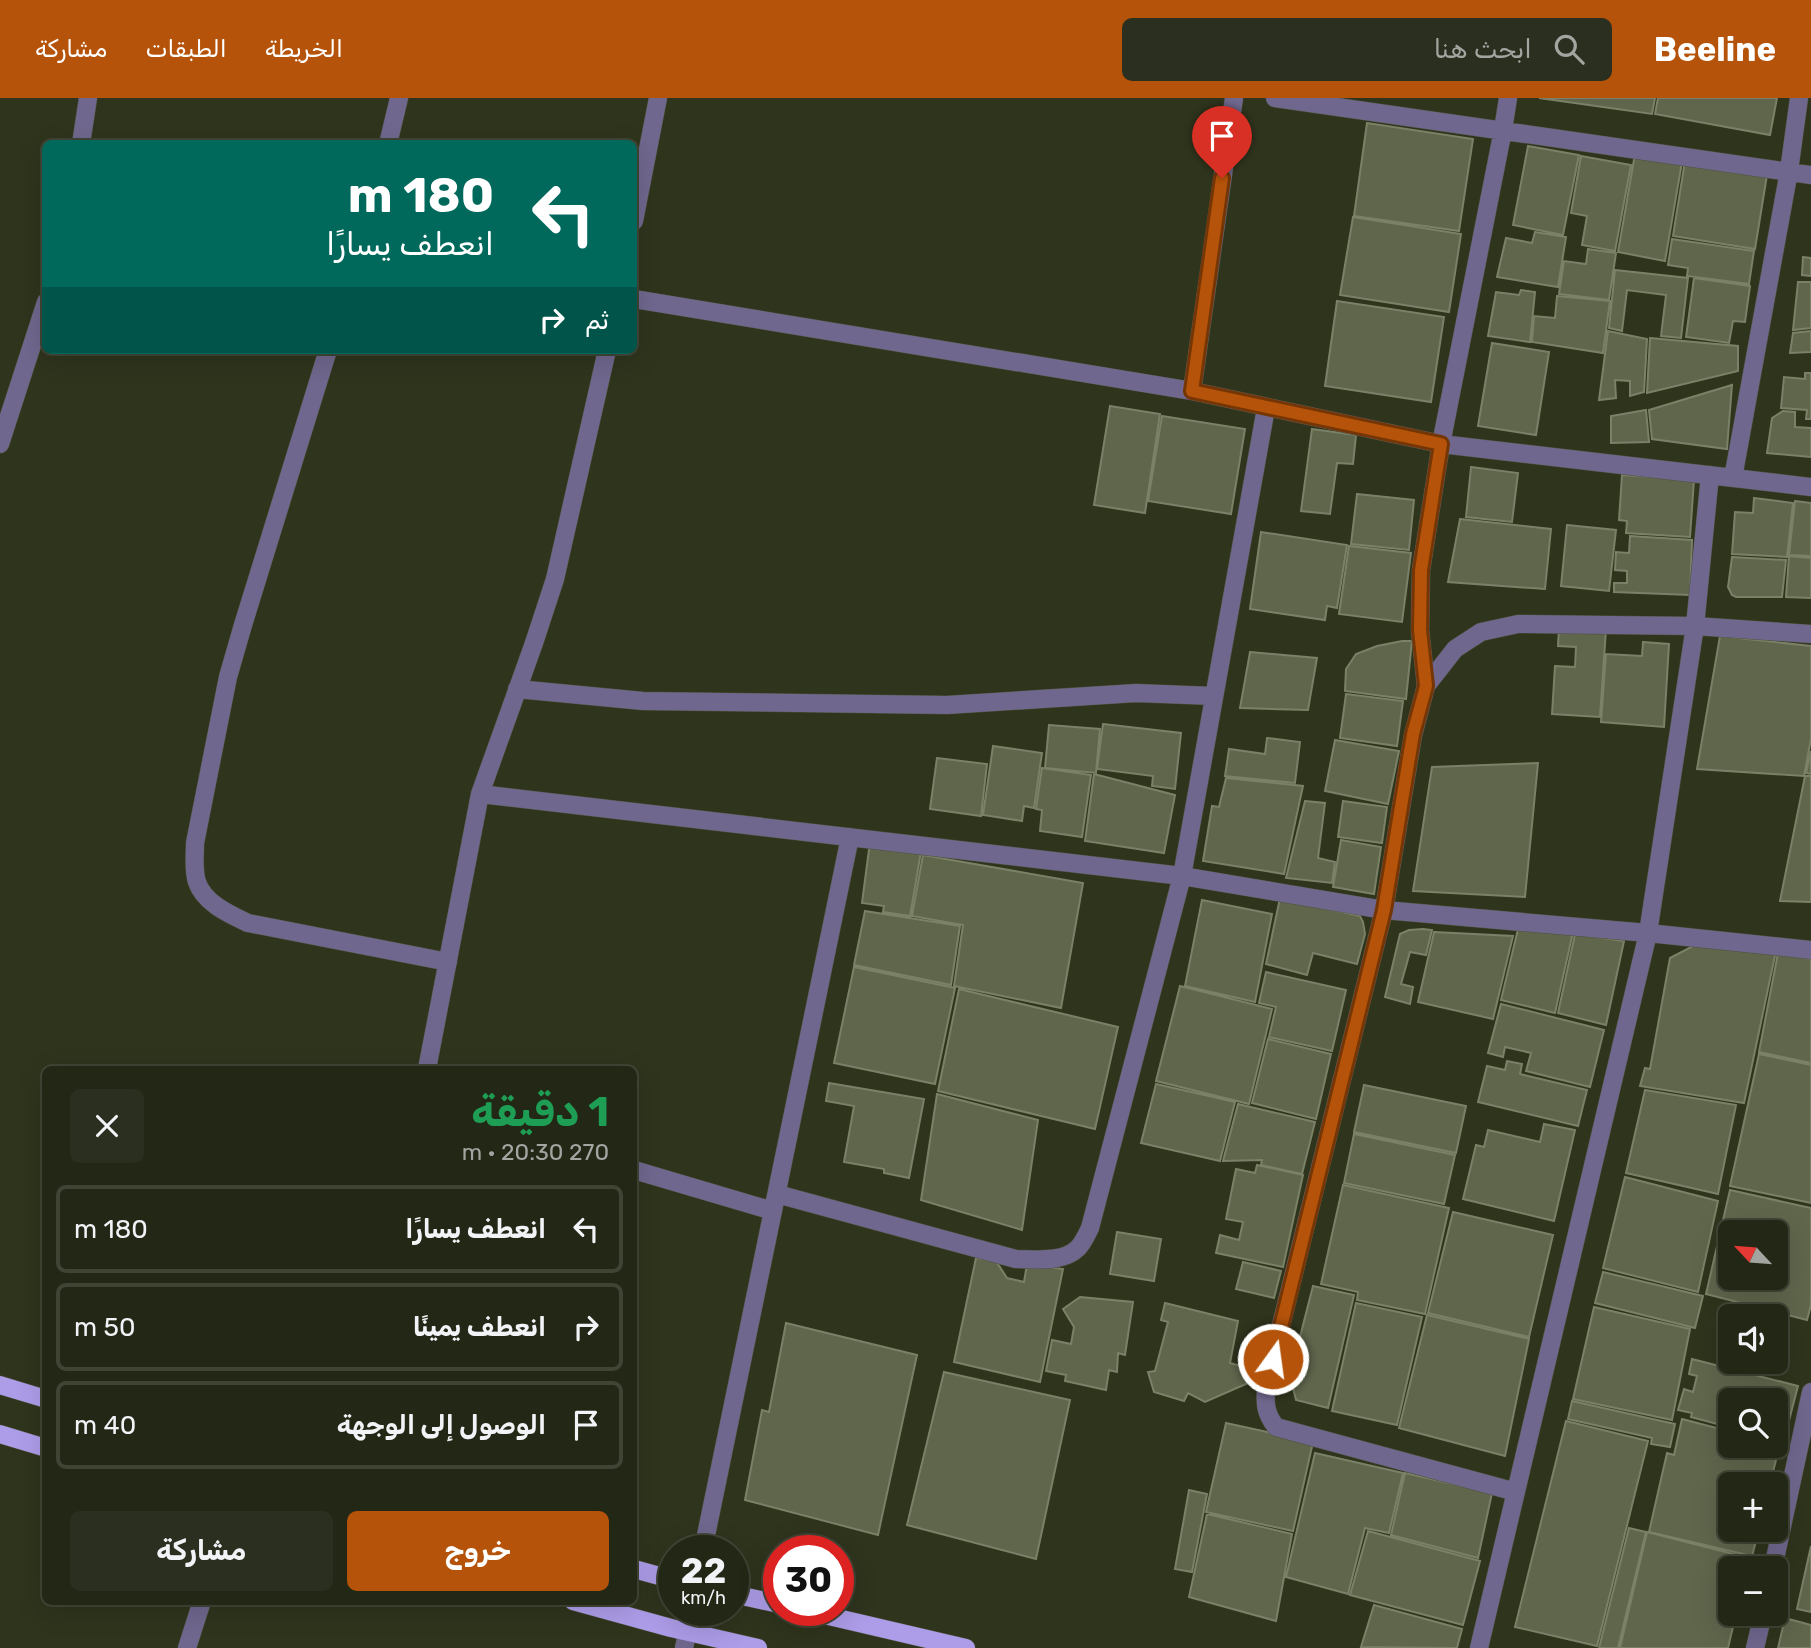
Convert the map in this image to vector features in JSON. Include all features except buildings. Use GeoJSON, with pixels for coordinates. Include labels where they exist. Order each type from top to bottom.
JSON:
{"type":"FeatureCollection","features":[{"type":"Feature","properties":{"kind":"main road"},"geometry":{"type":"LineString","coordinates":[[0,1385],[42,1398]]}},
{"type":"Feature","properties":{"kind":"main road"},"geometry":{"type":"LineString","coordinates":[[0,1434],[42,1447]]}},
{"type":"Feature","properties":{"kind":"main road"},"geometry":{"type":"LineString","coordinates":[[637,1570],[658,1576]]}},
{"type":"Feature","properties":{"kind":"main road"},"geometry":{"type":"LineString","coordinates":[[585,1605],[686,1640],[758,1648]]}},
{"type":"Feature","properties":{"kind":"main road"},"geometry":{"type":"LineString","coordinates":[[854,1622],[966,1648]]}},
{"type":"Feature","properties":{"kind":"street"},"geometry":{"type":"LineString","coordinates":[[82,140],[88,98]]}},
{"type":"Feature","properties":{"kind":"street"},"geometry":{"type":"LineString","coordinates":[[389,140],[399,98]]}},
{"type":"Feature","properties":{"kind":"street"},"geometry":{"type":"LineString","coordinates":[[637,205],[658,98]]}},
{"type":"Feature","properties":{"kind":"street"},"geometry":{"type":"LineString","coordinates":[[1192,391],[1234,98]]}},
{"type":"Feature","properties":{"kind":"street"},"geometry":{"type":"LineString","coordinates":[[1275,98],[1811,174]]}},
{"type":"Feature","properties":{"kind":"street"},"geometry":{"type":"LineString","coordinates":[[1508,98],[1441,444],[1421,570],[1420,630],[1426,686],[1413,734],[1384,910],[1266,1386],[1265,1401],[1268,1417],[1276,1427],[1516,1492]]}},
{"type":"Feature","properties":{"kind":"street"},"geometry":{"type":"LineString","coordinates":[[1733,478],[1789,171],[1799,98]]}},
{"type":"Feature","properties":{"kind":"street"},"geometry":{"type":"LineString","coordinates":[[637,299],[1192,391],[1441,444],[1811,487]]}},
{"type":"Feature","properties":{"kind":"street"},"geometry":{"type":"LineString","coordinates":[[0,444],[42,314]]}},
{"type":"Feature","properties":{"kind":"street"},"geometry":{"type":"LineString","coordinates":[[327,354],[228,677],[195,843],[197,884],[209,900],[225,912],[248,923],[448,962]]}},
{"type":"Feature","properties":{"kind":"street"},"geometry":{"type":"LineString","coordinates":[[429,1066],[480,794],[555,579],[606,354]]}},
{"type":"Feature","properties":{"kind":"street"},"geometry":{"type":"LineString","coordinates":[[637,1171],[1016,1259],[1064,1256],[1079,1247],[1090,1228],[1182,876],[1266,408]]}},
{"type":"Feature","properties":{"kind":"street"},"geometry":{"type":"LineString","coordinates":[[1479,1648],[1648,933],[1695,626],[1710,475]]}},
{"type":"Feature","properties":{"kind":"street"},"geometry":{"type":"LineString","coordinates":[[1426,686],[1455,649],[1481,632],[1518,624],[1695,626],[1811,634]]}},
{"type":"Feature","properties":{"kind":"street"},"geometry":{"type":"LineString","coordinates":[[517,689],[643,701],[947,705],[1136,692],[1213,696]]}},
{"type":"Feature","properties":{"kind":"street"},"geometry":{"type":"LineString","coordinates":[[480,794],[1182,876],[1384,910],[1811,950]]}},
{"type":"Feature","properties":{"kind":"street"},"geometry":{"type":"LineString","coordinates":[[706,1535],[850,837]]}},
{"type":"Feature","properties":{"kind":"street"},"geometry":{"type":"LineString","coordinates":[[1776,1556],[1811,1392]]}},
{"type":"Feature","properties":{"kind":"street"},"geometry":{"type":"LineString","coordinates":[[187,1648],[201,1605]]}},
{"type":"Feature","properties":{"kind":"street"},"geometry":{"type":"LineString","coordinates":[[1755,1648],[1760,1626]]}},
{"type":"Feature","properties":{"kind":"route"},"geometry":{"type":"LineString","coordinates":[[1222,178],[1192,391],[1441,444],[1421,570],[1420,630],[1426,686],[1413,734],[1384,910],[1273,1359]]}}]}
